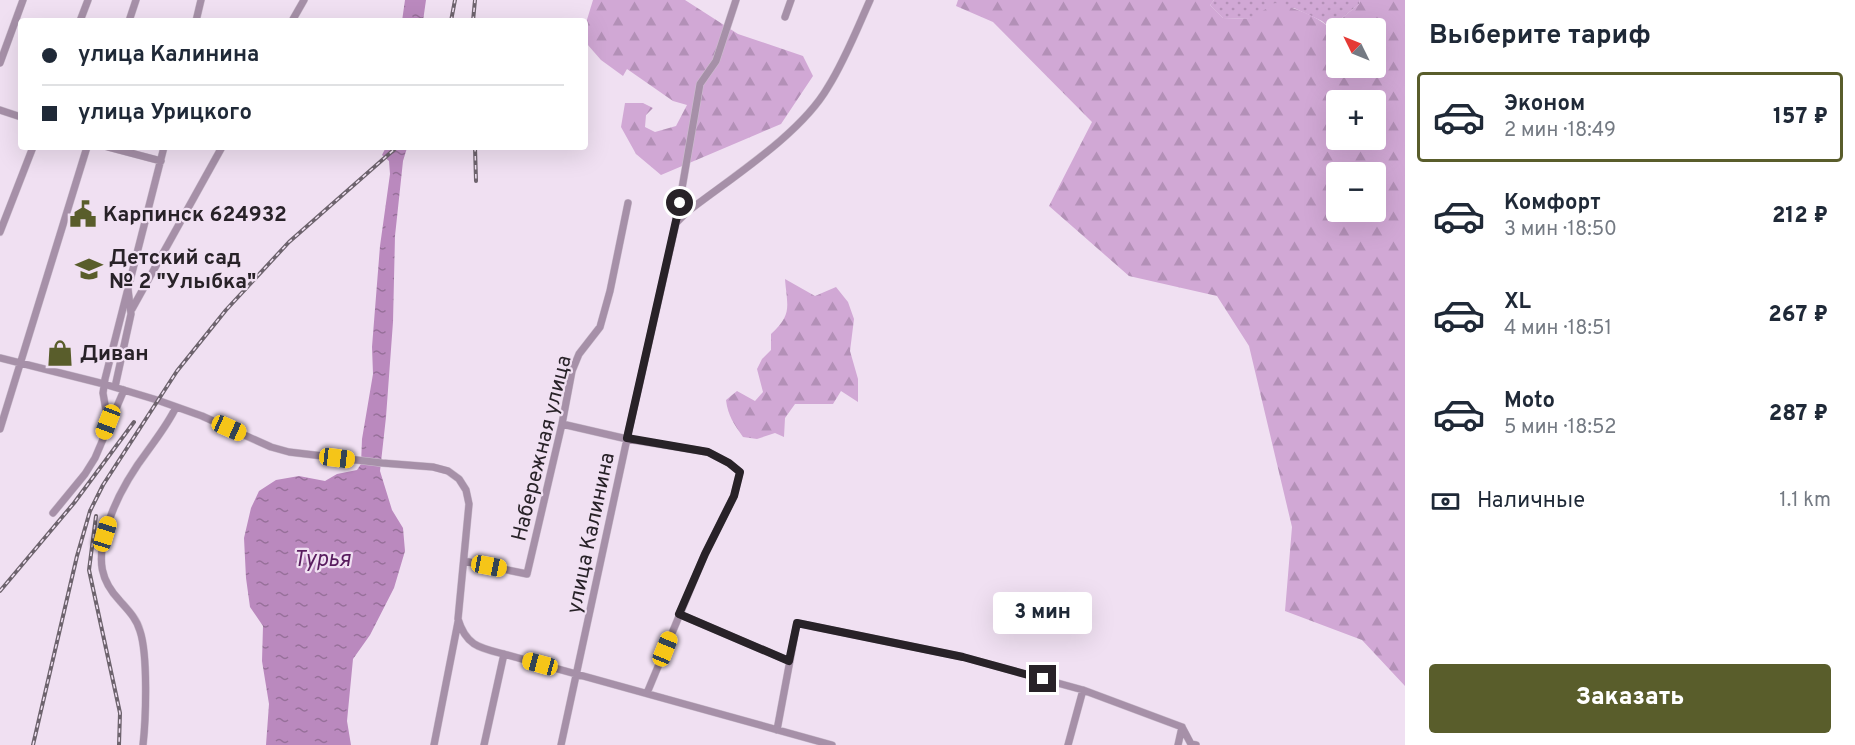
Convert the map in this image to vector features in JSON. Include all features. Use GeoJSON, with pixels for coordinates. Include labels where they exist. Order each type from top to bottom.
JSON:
{"type":"FeatureCollection","features":[{"type":"Feature","properties":{"kind":"street"},"geometry":{"type":"LineString","coordinates":[[0,63],[23,0]]}},
{"type":"Feature","properties":{"kind":"street"},"geometry":{"type":"LineString","coordinates":[[81,18],[88,0]]}},
{"type":"Feature","properties":{"kind":"street"},"geometry":{"type":"LineString","coordinates":[[130,18],[136,0]]}},
{"type":"Feature","properties":{"kind":"street"},"geometry":{"type":"LineString","coordinates":[[197,18],[201,0]]}},
{"type":"Feature","properties":{"kind":"street"},"geometry":{"type":"LineString","coordinates":[[294,18],[304,0]]}},
{"type":"Feature","properties":{"kind":"street","name":"улица Калинина"},"geometry":{"type":"LineString","coordinates":[[561,745],[676,223],[700,84],[716,61],[736,0]]}},
{"type":"Feature","properties":{"kind":"street"},"geometry":{"type":"LineString","coordinates":[[785,17],[791,0]]}},
{"type":"Feature","properties":{"kind":"street"},"geometry":{"type":"LineString","coordinates":[[863,0],[864,12]]}},
{"type":"Feature","properties":{"kind":"street"},"geometry":{"type":"LineString","coordinates":[[676,223],[687,212],[771,148],[814,106],[828,88],[870,0]]}},
{"type":"Feature","properties":{"kind":"street"},"geometry":{"type":"LineString","coordinates":[[0,110],[18,116]]}},
{"type":"Feature","properties":{"kind":"street"},"geometry":{"type":"LineString","coordinates":[[0,232],[32,150]]}},
{"type":"Feature","properties":{"kind":"street"},"geometry":{"type":"LineString","coordinates":[[0,429],[22,364],[39,300],[86,150]]}},
{"type":"Feature","properties":{"kind":"street"},"geometry":{"type":"LineString","coordinates":[[119,150],[161,161]]}},
{"type":"Feature","properties":{"kind":"street"},"geometry":{"type":"LineString","coordinates":[[108,422],[103,393],[104,384],[163,150]]}},
{"type":"Feature","properties":{"kind":"street"},"geometry":{"type":"LineString","coordinates":[[115,387],[132,309],[220,150]]}},
{"type":"Feature","properties":{"kind":"street","name":"Набережная улица"},"geometry":{"type":"LineString","coordinates":[[464,561],[527,574],[572,371],[579,354],[600,327],[610,291],[628,203]]}},
{"type":"Feature","properties":{"kind":"street"},"geometry":{"type":"LineString","coordinates":[[128,287],[132,309]]}},
{"type":"Feature","properties":{"kind":"street"},"geometry":{"type":"LineString","coordinates":[[0,358],[115,387],[177,407],[271,447],[289,452],[434,467],[448,471],[459,479],[466,490],[469,504],[464,561],[458,619],[434,745]]}},
{"type":"Feature","properties":{"kind":"street"},"geometry":{"type":"LineString","coordinates":[[53,513],[80,481],[95,458],[108,422],[124,390]]}},
{"type":"Feature","properties":{"kind":"street"},"geometry":{"type":"LineString","coordinates":[[143,745],[143,642],[136,621],[104,580],[101,567],[102,555],[105,534],[121,492],[177,407]]}},
{"type":"Feature","properties":{"kind":"street"},"geometry":{"type":"LineString","coordinates":[[562,424],[708,452],[729,463],[740,472],[734,496],[705,554],[647,693]]}},
{"type":"Feature","properties":{"kind":"street"},"geometry":{"type":"LineString","coordinates":[[679,614],[789,661]]}},
{"type":"Feature","properties":{"kind":"street"},"geometry":{"type":"LineString","coordinates":[[458,619],[465,637],[472,644],[832,745]]}},
{"type":"Feature","properties":{"kind":"street"},"geometry":{"type":"LineString","coordinates":[[777,730],[797,623],[963,657],[1083,690],[1182,728],[1191,744],[1196,745]]}},
{"type":"Feature","properties":{"kind":"street"},"geometry":{"type":"LineString","coordinates":[[484,745],[504,654]]}},
{"type":"Feature","properties":{"kind":"street"},"geometry":{"type":"LineString","coordinates":[[1068,745],[1083,690]]}},
{"type":"Feature","properties":{"kind":"street"},"geometry":{"type":"LineString","coordinates":[[1178,745],[1182,728]]}},
{"type":"Feature","properties":{"kind":"green space"},"geometry":{"type":"Polygon","coordinates":[[[593,0],[685,0],[738,34],[803,56],[813,76],[781,124],[661,175],[636,154],[621,127],[625,103],[643,103],[653,108],[646,115],[645,127],[655,132],[676,126],[687,105],[673,101],[627,69],[623,76],[601,60],[588,45],[588,18],[593,0]]]}},
{"type":"Feature","properties":{"kind":"green space"},"geometry":{"type":"Polygon","coordinates":[[[958,0],[1214,0],[1210,5],[1223,18],[1250,19],[1275,3],[1304,12],[1326,25],[1326,78],[1386,78],[1386,18],[1342,18],[1359,4],[1360,0],[1405,0],[1405,686],[1362,640],[1285,611],[1292,527],[1249,346],[1217,296],[1129,276],[1049,206],[1092,122],[993,22],[956,6],[958,0]]]}},
{"type":"Feature","properties":{"kind":"green space"},"geometry":{"type":"Polygon","coordinates":[[[1214,0],[1360,0],[1359,4],[1342,18],[1326,18],[1326,24],[1294,8],[1250,19],[1223,18],[1210,5],[1214,0]]]}},
{"type":"Feature","properties":{"kind":"green space"},"geometry":{"type":"Polygon","coordinates":[[[785,279],[815,296],[836,287],[848,302],[854,319],[850,351],[858,379],[858,402],[841,391],[833,404],[795,404],[785,418],[784,437],[775,433],[757,439],[743,437],[734,424],[726,400],[737,391],[755,401],[763,392],[757,369],[762,359],[771,350],[771,334],[786,315],[785,279]]]}},
{"type":"Feature","properties":{"kind":"water"},"geometry":{"type":"Polygon","coordinates":[[[405,0],[426,0],[423,18],[402,18],[405,0]]]}},
{"type":"Feature","properties":{"kind":"water","name":"Турья"},"geometry":{"type":"Polygon","coordinates":[[[384,150],[406,150],[403,161],[395,236],[393,322],[380,471],[392,510],[403,528],[405,551],[394,588],[370,635],[353,659],[347,721],[351,745],[266,745],[269,704],[262,661],[263,626],[250,607],[244,538],[251,508],[259,491],[276,480],[299,476],[325,481],[337,474],[357,470],[361,464],[362,439],[373,374],[372,347],[380,246],[390,174],[389,161],[382,155],[384,150]]]}},
{"type":"Feature","properties":{"kind":"railway"},"geometry":{"type":"LineString","coordinates":[[452,18],[455,0]]}},
{"type":"Feature","properties":{"kind":"railway"},"geometry":{"type":"LineString","coordinates":[[473,18],[475,0]]}},
{"type":"Feature","properties":{"kind":"railway"},"geometry":{"type":"LineString","coordinates":[[33,745],[77,556],[90,511],[103,485],[177,371],[226,310],[289,242],[394,150]]}},
{"type":"Feature","properties":{"kind":"railway"},"geometry":{"type":"LineString","coordinates":[[475,150],[476,181]]}},
{"type":"Feature","properties":{"kind":"railway"},"geometry":{"type":"LineString","coordinates":[[0,591],[74,503],[134,422]]}},
{"type":"Feature","properties":{"kind":"railway"},"geometry":{"type":"LineString","coordinates":[[96,516],[89,570],[120,713],[119,745]]}},
{"type":"Feature","properties":{"kind":"place","name":"Карпинск 624932"},"geometry":{"type":"Point","coordinates":[83,214]}},
{"type":"Feature","properties":{"kind":"place","name":"Детский сад № 2 \"Улыбка\""},"geometry":{"type":"Point","coordinates":[89,269]}},
{"type":"Feature","properties":{"kind":"place","name":"Диван"},"geometry":{"type":"Point","coordinates":[60,353]}},
{"type":"Feature","properties":{"kind":"route"},"geometry":{"type":"LineString","coordinates":[[680,203],[627,438],[708,452],[729,463],[740,472],[734,496],[679,614],[789,661],[797,623],[963,657],[1043,679]]}}]}
